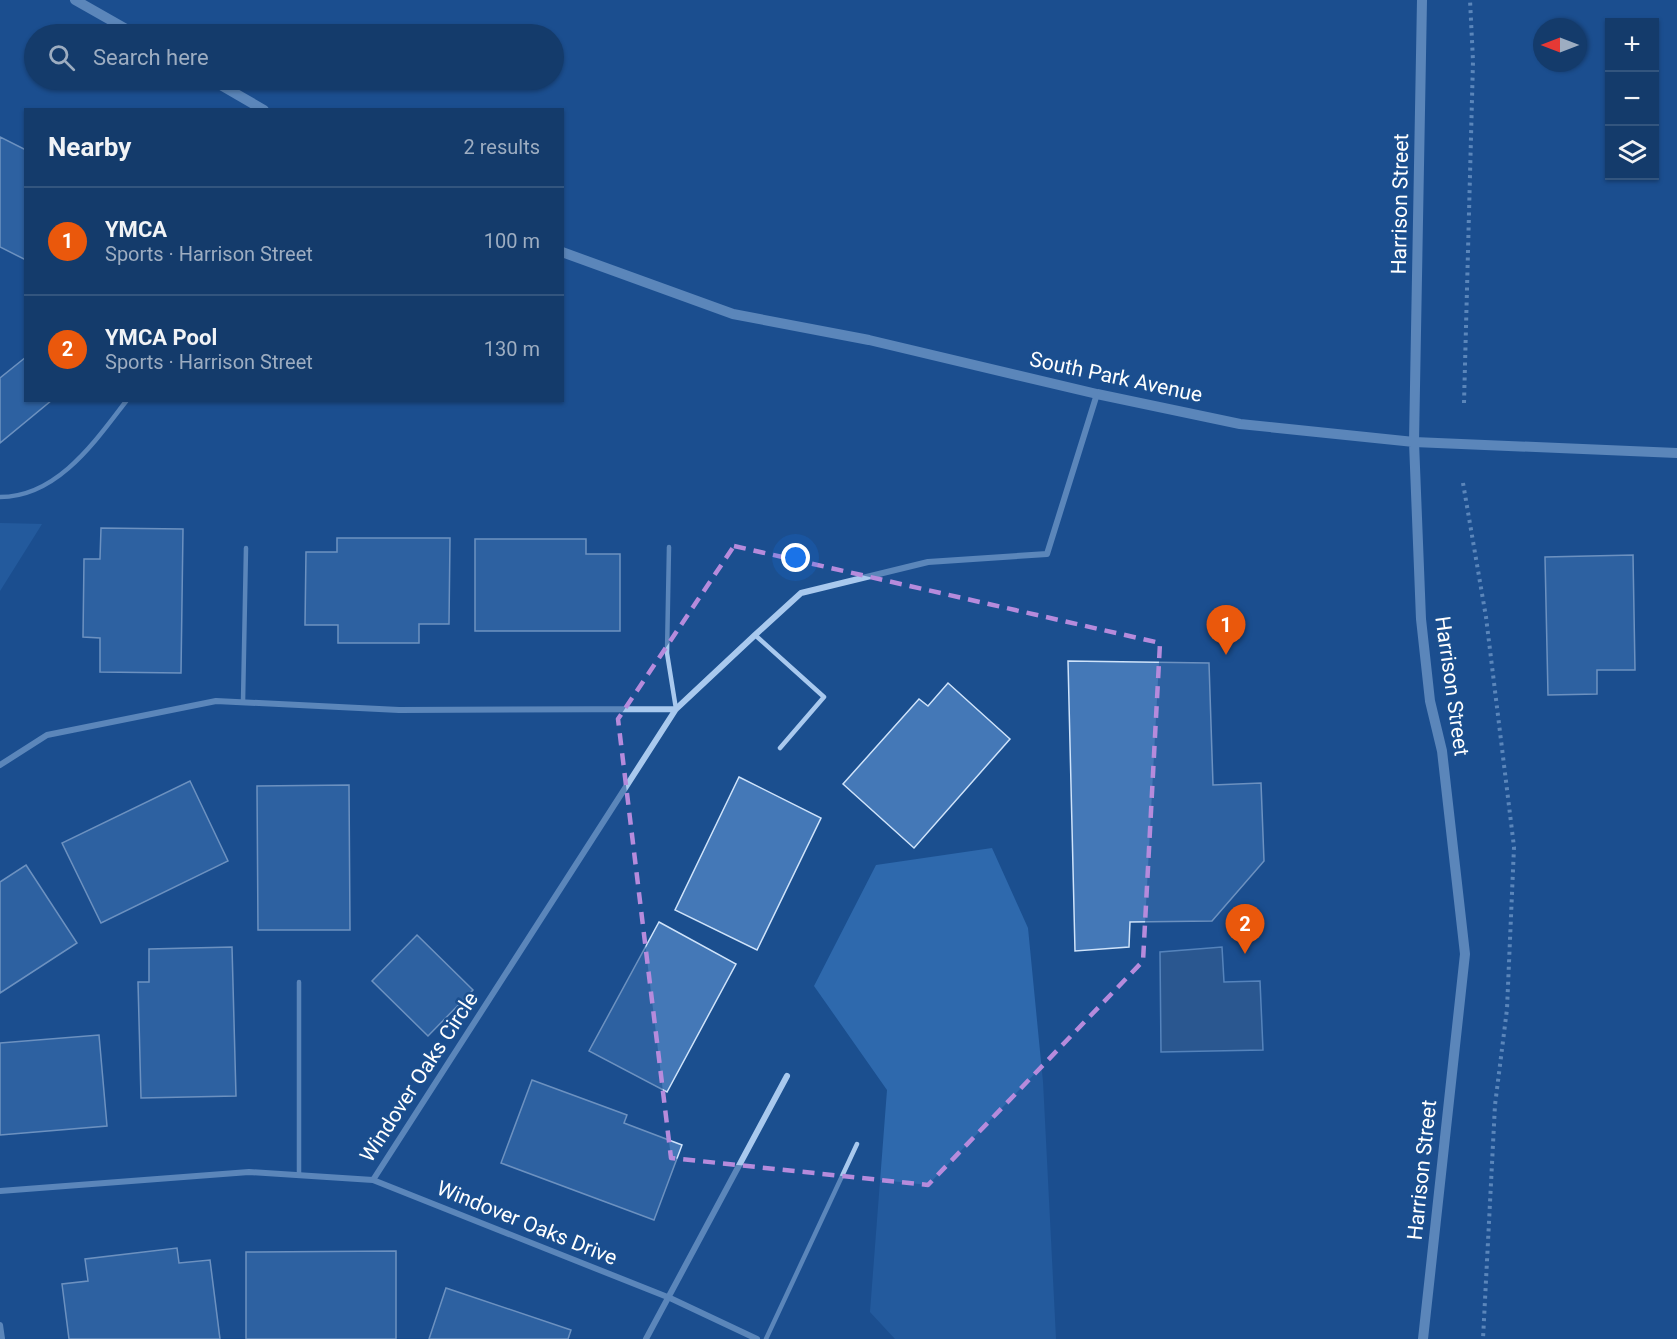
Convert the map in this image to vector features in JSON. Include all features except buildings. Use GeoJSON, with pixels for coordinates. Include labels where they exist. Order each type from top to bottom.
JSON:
{"type":"FeatureCollection","features":[{"type":"Feature","properties":{"kind":"street"},"geometry":{"type":"LineString","coordinates":[[75,0],[117,24]]}},
{"type":"Feature","properties":{"kind":"street","name":"Harrison Street"},"geometry":{"type":"LineString","coordinates":[[1422,0],[1414,442],[1421,619],[1430,701],[1442,751],[1465,954],[1423,1339]]}},
{"type":"Feature","properties":{"kind":"street"},"geometry":{"type":"LineString","coordinates":[[229,90],[261,108]]}},
{"type":"Feature","properties":{"kind":"street","name":"South Park Avenue"},"geometry":{"type":"LineString","coordinates":[[564,253],[733,314],[869,340],[1097,394],[1240,424],[1414,442],[1677,453]]}},
{"type":"Feature","properties":{"kind":"street","name":"Windover Oaks Circle"},"geometry":{"type":"LineString","coordinates":[[0,1191],[249,1172],[373,1180],[676,709],[801,593],[928,562],[1047,555],[1097,394]]}},
{"type":"Feature","properties":{"kind":"street"},"geometry":{"type":"LineString","coordinates":[[0,765],[47,735],[216,700],[399,710],[676,709]]}},
{"type":"Feature","properties":{"kind":"street"},"geometry":{"type":"LineString","coordinates":[[646,1339],[787,1076]]}},
{"type":"Feature","properties":{"kind":"street","name":"Windover Oaks Drive"},"geometry":{"type":"LineString","coordinates":[[373,1180],[670,1298],[757,1339]]}},
{"type":"Feature","properties":{"kind":"street"},"geometry":{"type":"LineString","coordinates":[[0,1325],[2,1339]]}},
{"type":"Feature","properties":{"kind":"lane"},"geometry":{"type":"LineString","coordinates":[[0,496],[40,486],[82,458],[125,402]]}},
{"type":"Feature","properties":{"kind":"lane"},"geometry":{"type":"LineString","coordinates":[[669,547],[667,653],[676,709]]}},
{"type":"Feature","properties":{"kind":"lane"},"geometry":{"type":"LineString","coordinates":[[243,702],[246,548]]}},
{"type":"Feature","properties":{"kind":"lane"},"geometry":{"type":"LineString","coordinates":[[756,635],[824,697],[780,748]]}},
{"type":"Feature","properties":{"kind":"lane"},"geometry":{"type":"LineString","coordinates":[[299,982],[299,1175]]}},
{"type":"Feature","properties":{"kind":"lane"},"geometry":{"type":"LineString","coordinates":[[766,1339],[857,1144]]}},
{"type":"Feature","properties":{"kind":"path"},"geometry":{"type":"LineString","coordinates":[[1464,404],[1473,62],[1470,0]]}},
{"type":"Feature","properties":{"kind":"path"},"geometry":{"type":"LineString","coordinates":[[1463,483],[1486,617],[1514,847],[1507,1009],[1495,1105],[1483,1339]]}},
{"type":"Feature","properties":{"kind":"highlighted area"},"geometry":{"type":"Polygon","coordinates":[[[734,546],[1160,643],[1143,961],[928,1185],[671,1158],[618,719],[734,546]]]}},
{"type":"Feature","properties":{"kind":"shaded area"},"geometry":{"type":"Polygon","coordinates":[[[0,523],[42,524],[0,591],[0,523]]]}},
{"type":"Feature","properties":{"kind":"shaded area"},"geometry":{"type":"Polygon","coordinates":[[[992,848],[1028,928],[1043,1082],[1056,1339],[895,1339],[870,1312],[887,1090],[814,986],[876,865],[992,848]]]}},
{"type":"Feature","properties":{"kind":"shaded area"},"geometry":{"type":"Polygon","coordinates":[[[1222,947],[1224,982],[1260,981],[1263,1050],[1161,1052],[1160,952],[1222,947]]]}},
{"type":"Feature","properties":{"kind":"place","name":"YMCA"},"geometry":{"type":"Point","coordinates":[1226,655]}},
{"type":"Feature","properties":{"kind":"place","name":"YMCA Pool"},"geometry":{"type":"Point","coordinates":[1245,954]}}]}
